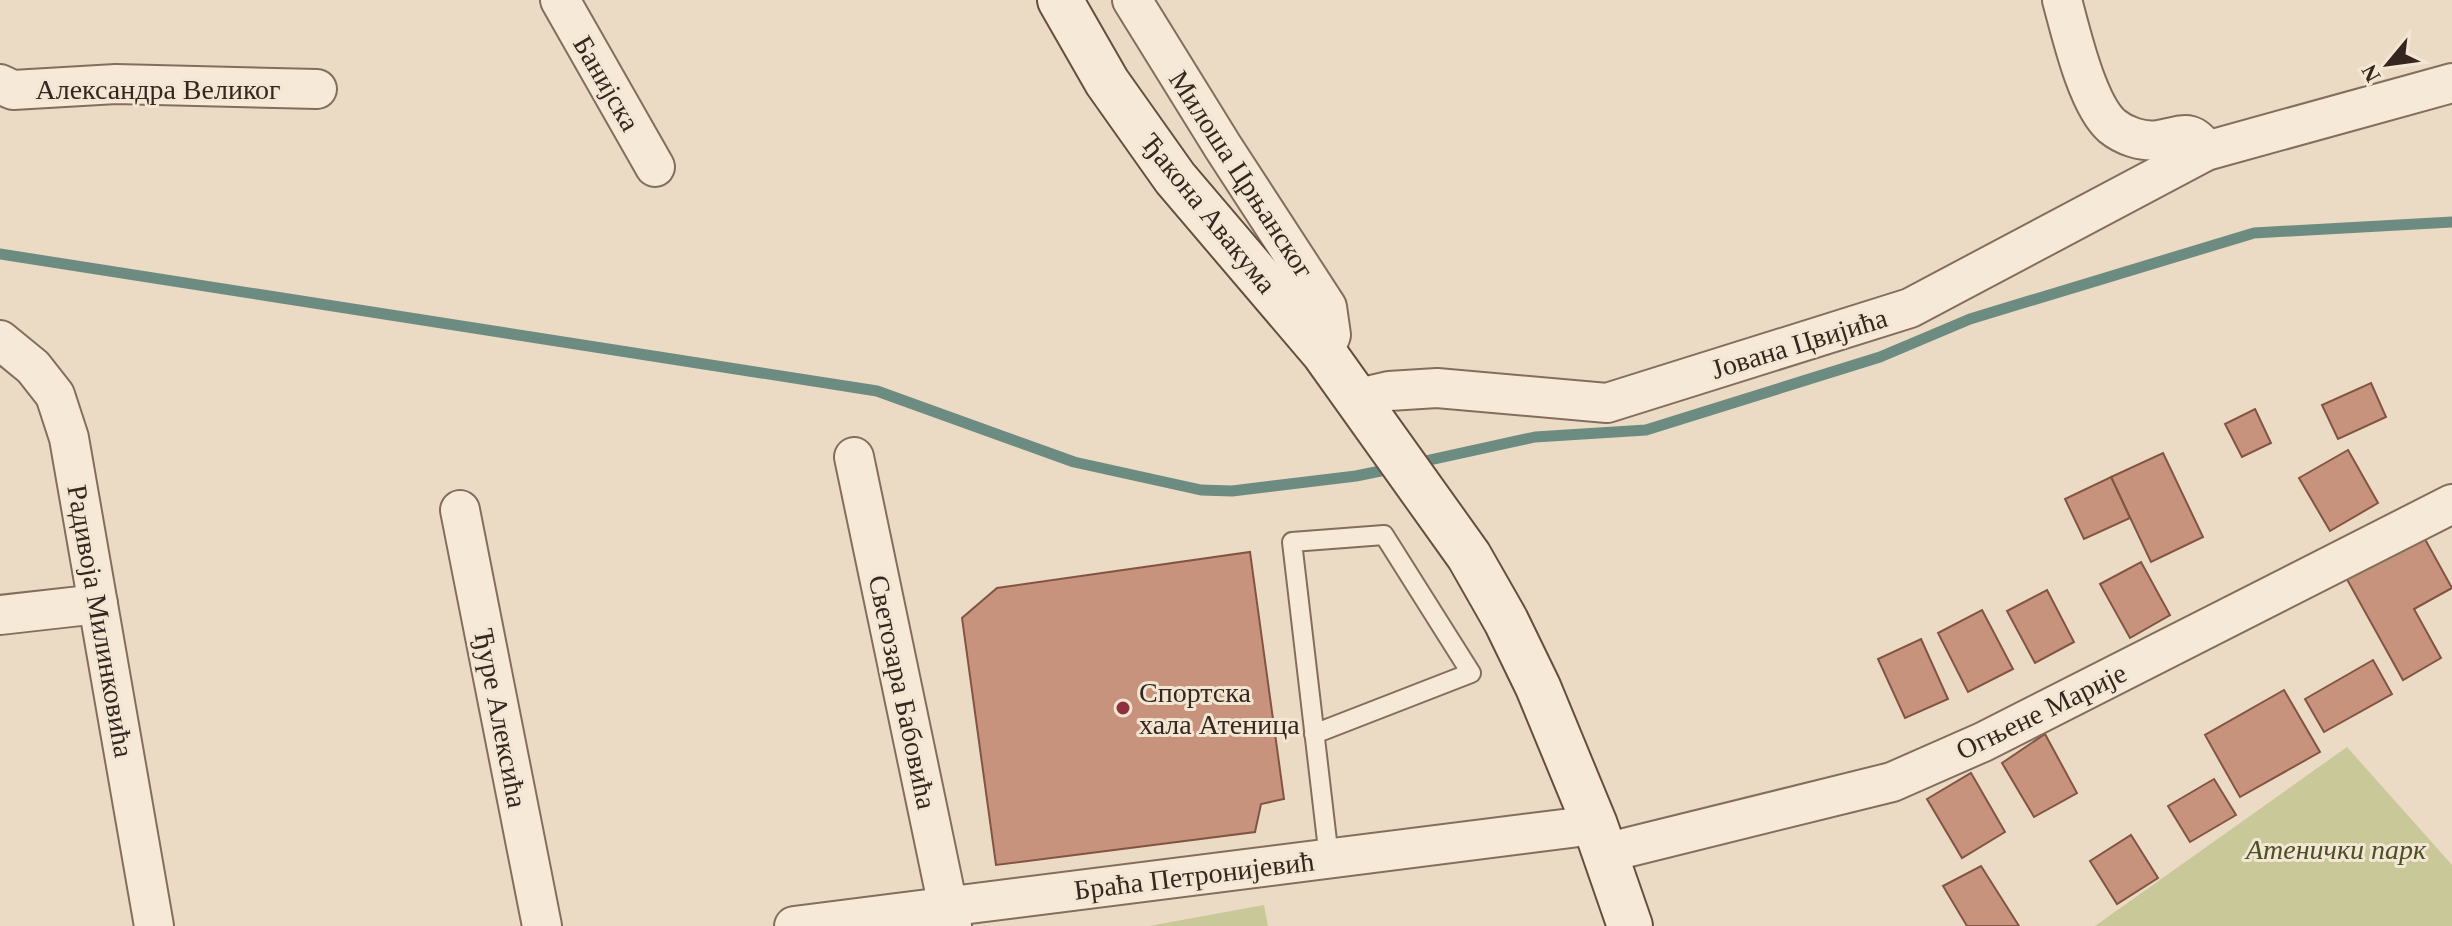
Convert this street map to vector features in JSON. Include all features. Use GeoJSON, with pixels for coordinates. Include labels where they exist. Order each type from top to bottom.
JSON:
{"type":"FeatureCollection","features":[{"type":"Feature","properties":{"kind":"main road","name":"Ђакона Авакума"},"geometry":{"type":"LineString","coordinates":[[1060,0],[1107,82],[1175,178],[1324,353],[1435,504],[1469,556],[1506,621],[1538,687],[1600,839],[1630,926]]}},
{"type":"Feature","properties":{"kind":"street","name":"Банијска"},"geometry":{"type":"LineString","coordinates":[[560,0],[655,167]]}},
{"type":"Feature","properties":{"kind":"street","name":"Милоша Црњанског"},"geometry":{"type":"LineString","coordinates":[[1132,0],[1327,307],[1331,335],[1324,353]]}},
{"type":"Feature","properties":{"kind":"street"},"geometry":{"type":"LineString","coordinates":[[2062,0],[2092,96],[2104,117],[2128,136],[2157,140],[2190,135],[2199,139],[2206,151]]}},
{"type":"Feature","properties":{"kind":"street","name":"Јована Цвијића"},"geometry":{"type":"LineString","coordinates":[[1365,408],[1389,391],[1437,388],[1607,403],[1910,308],[2206,151],[2452,83]]}},
{"type":"Feature","properties":{"kind":"street","name":"Александра Великог"},"geometry":{"type":"LineString","coordinates":[[0,84],[13,90],[116,84],[317,89]]}},
{"type":"Feature","properties":{"kind":"street","name":"Радивоја Милинковића"},"geometry":{"type":"LineString","coordinates":[[0,340],[33,367],[55,395],[69,438],[154,926]]}},
{"type":"Feature","properties":{"kind":"street","name":"Светозара Бабовића"},"geometry":{"type":"LineString","coordinates":[[854,457],[950,916]]}},
{"type":"Feature","properties":{"kind":"street","name":"Огњене Марије"},"geometry":{"type":"LineString","coordinates":[[1600,839],[1892,782],[1983,742],[2452,504]]}},
{"type":"Feature","properties":{"kind":"street","name":"Ђуре Алексића"},"geometry":{"type":"LineString","coordinates":[[460,510],[542,926]]}},
{"type":"Feature","properties":{"kind":"street"},"geometry":{"type":"LineString","coordinates":[[0,615],[98,604]]}},
{"type":"Feature","properties":{"kind":"street","name":"Браћа Петронијевић"},"geometry":{"type":"LineString","coordinates":[[794,926],[950,916],[1329,858],[1600,839]]}},
{"type":"Feature","properties":{"kind":"lane"},"geometry":{"type":"LineString","coordinates":[[1314,734],[1471,673],[1384,535],[1292,542],[1314,734],[1329,858]]}},
{"type":"Feature","properties":{"kind":"green space","name":"Атенички парк"},"geometry":{"type":"Polygon","coordinates":[[[2347,747],[2452,865],[2452,926],[2095,926],[2347,747]]]}},
{"type":"Feature","properties":{"kind":"green space"},"geometry":{"type":"Polygon","coordinates":[[[1264,905],[1268,926],[1149,926],[1264,905]]]}},
{"type":"Feature","properties":{"kind":"building"},"geometry":{"type":"Polygon","coordinates":[[[2371,383],[2386,417],[2338,439],[2322,405],[2371,383]]]}},
{"type":"Feature","properties":{"kind":"building"},"geometry":{"type":"Polygon","coordinates":[[[2255,409],[2271,443],[2242,457],[2225,424],[2255,409]]]}},
{"type":"Feature","properties":{"kind":"building"},"geometry":{"type":"Polygon","coordinates":[[[2348,450],[2378,503],[2330,531],[2299,478],[2348,450]]]}},
{"type":"Feature","properties":{"kind":"building"},"geometry":{"type":"Polygon","coordinates":[[[2163,453],[2203,537],[2151,562],[2111,477],[2163,453]]]}},
{"type":"Feature","properties":{"kind":"building"},"geometry":{"type":"Polygon","coordinates":[[[2111,477],[2130,518],[2084,539],[2065,499],[2111,477]]]}},
{"type":"Feature","properties":{"kind":"building"},"geometry":{"type":"Polygon","coordinates":[[[2421,532],[2452,588],[2414,609],[2441,658],[2403,680],[2344,574],[2421,532]]]}},
{"type":"Feature","properties":{"kind":"building","name":"Спортска хала Атеница"},"geometry":{"type":"Polygon","coordinates":[[[1250,552],[1284,799],[1261,804],[1255,832],[996,865],[962,618],[997,588],[1250,552]]]}},
{"type":"Feature","properties":{"kind":"building"},"geometry":{"type":"Polygon","coordinates":[[[2141,562],[2170,615],[2130,638],[2100,584],[2141,562]]]}},
{"type":"Feature","properties":{"kind":"building"},"geometry":{"type":"Polygon","coordinates":[[[2047,590],[2074,642],[2035,663],[2007,611],[2047,590]]]}},
{"type":"Feature","properties":{"kind":"building"},"geometry":{"type":"Polygon","coordinates":[[[1982,610],[2013,669],[1968,692],[1938,633],[1982,610]]]}},
{"type":"Feature","properties":{"kind":"building"},"geometry":{"type":"Polygon","coordinates":[[[1921,639],[1948,699],[1905,718],[1878,659],[1921,639]]]}},
{"type":"Feature","properties":{"kind":"building"},"geometry":{"type":"Polygon","coordinates":[[[2373,660],[2392,694],[2324,732],[2305,699],[2373,660]]]}},
{"type":"Feature","properties":{"kind":"building"},"geometry":{"type":"Polygon","coordinates":[[[2284,690],[2320,752],[2240,797],[2205,735],[2284,690]]]}},
{"type":"Feature","properties":{"kind":"building"},"geometry":{"type":"Polygon","coordinates":[[[2045,734],[2077,793],[2034,817],[2002,763],[2045,734]]]}},
{"type":"Feature","properties":{"kind":"building"},"geometry":{"type":"Polygon","coordinates":[[[1971,773],[2005,832],[1962,858],[1927,799],[1971,773]]]}},
{"type":"Feature","properties":{"kind":"building"},"geometry":{"type":"Polygon","coordinates":[[[2214,779],[2236,815],[2190,842],[2168,806],[2214,779]]]}},
{"type":"Feature","properties":{"kind":"building"},"geometry":{"type":"Polygon","coordinates":[[[2131,835],[2158,878],[2117,904],[2090,861],[2131,835]]]}},
{"type":"Feature","properties":{"kind":"building"},"geometry":{"type":"Polygon","coordinates":[[[1981,866],[2019,926],[1967,926],[1943,886],[1981,866]]]}},
{"type":"Feature","properties":{"kind":"waterway"},"geometry":{"type":"LineString","coordinates":[[1416,463],[1535,437],[1646,430],[1880,357],[1970,319],[2254,233],[2452,222]]}},
{"type":"Feature","properties":{"kind":"waterway"},"geometry":{"type":"LineString","coordinates":[[0,254],[877,391],[1074,462],[1201,490],[1232,491],[1356,476],[1395,468]]}},
{"type":"Feature","properties":{"kind":"place","name":"Спортска хала Атеница"},"geometry":{"type":"Point","coordinates":[1123,708]}}]}
